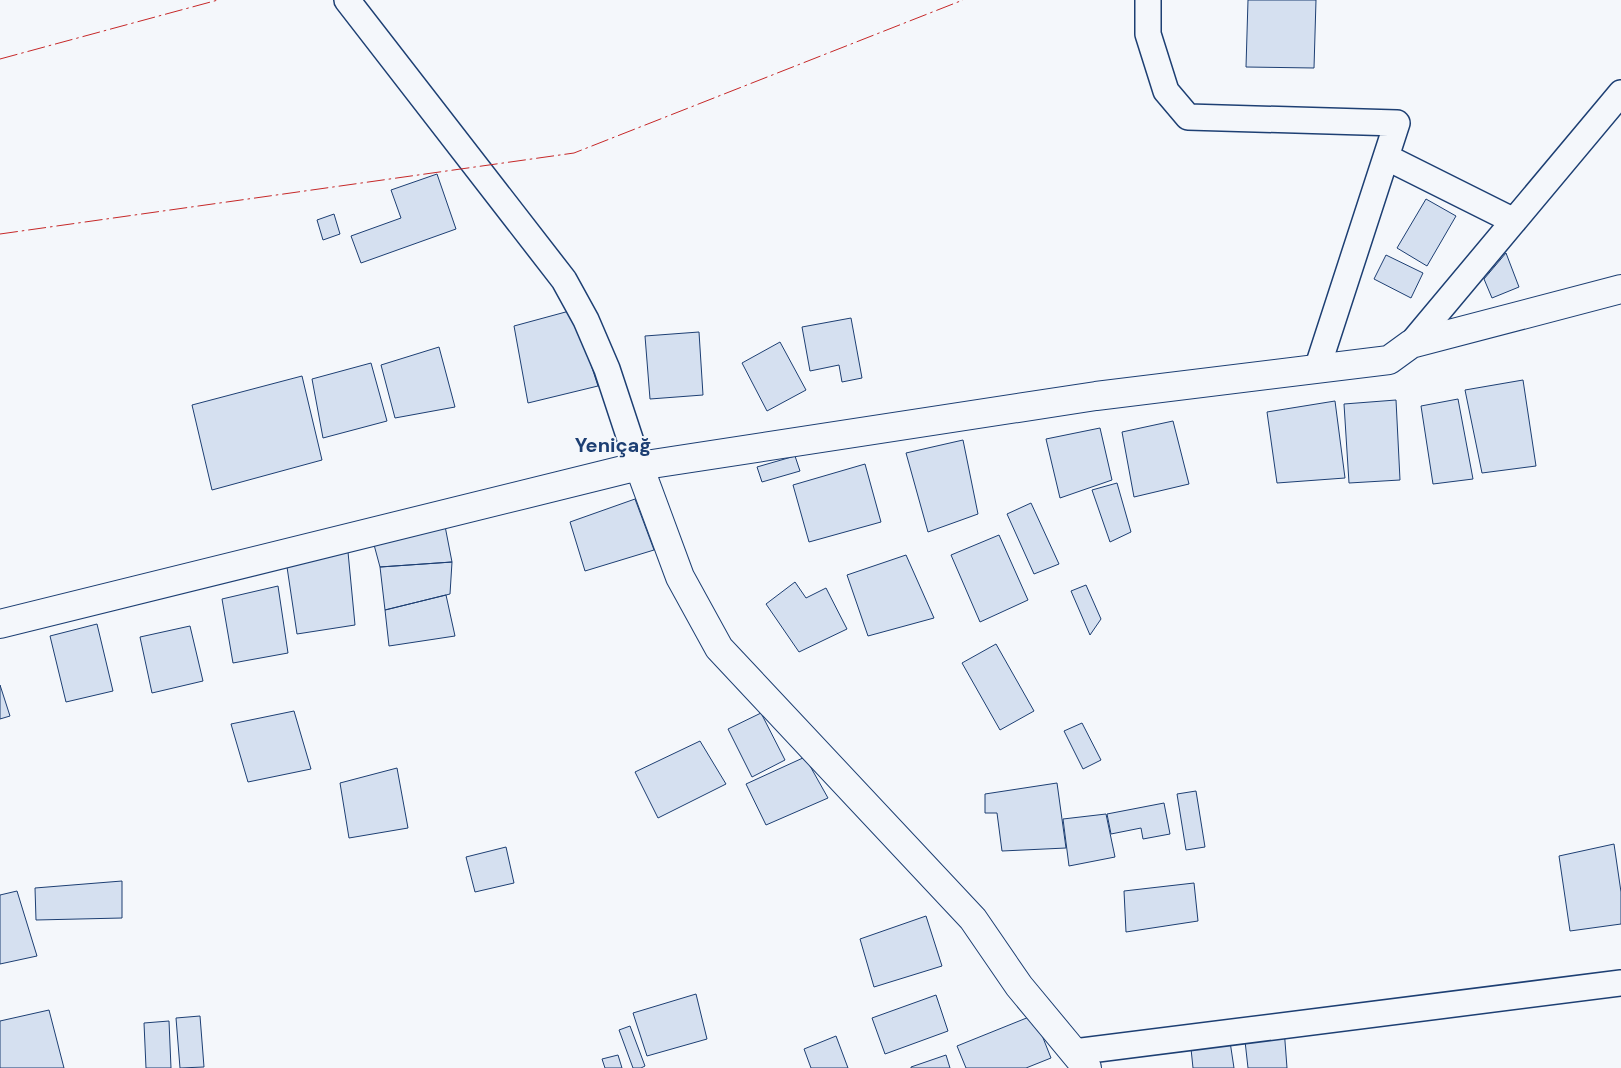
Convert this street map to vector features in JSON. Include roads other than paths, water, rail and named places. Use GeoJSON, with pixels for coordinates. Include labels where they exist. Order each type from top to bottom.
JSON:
{"type":"FeatureCollection","features":[{"type":"Feature","properties":{"kind":"street"},"geometry":{"type":"LineString","coordinates":[[347,0],[564,280],[586,320],[608,369],[639,466],[680,577],[719,648],[973,919],[1019,986],[1081,1060],[1621,983]]}},
{"type":"Feature","properties":{"kind":"street"},"geometry":{"type":"LineString","coordinates":[[1148,0],[1148,34],[1166,91],[1188,117],[1396,123],[1317,369]]}},
{"type":"Feature","properties":{"kind":"street"},"geometry":{"type":"LineString","coordinates":[[0,624],[639,466],[1096,396],[1389,360],[1411,344],[1621,93]]}},
{"type":"Feature","properties":{"kind":"street"},"geometry":{"type":"LineString","coordinates":[[1386,157],[1514,221]]}},
{"type":"Feature","properties":{"kind":"street"},"geometry":{"type":"LineString","coordinates":[[1411,344],[1621,290]]}},
{"type":"Feature","properties":{"kind":"district","name":"Yeniçağ"},"geometry":{"type":"Point","coordinates":[613,445]}}]}
